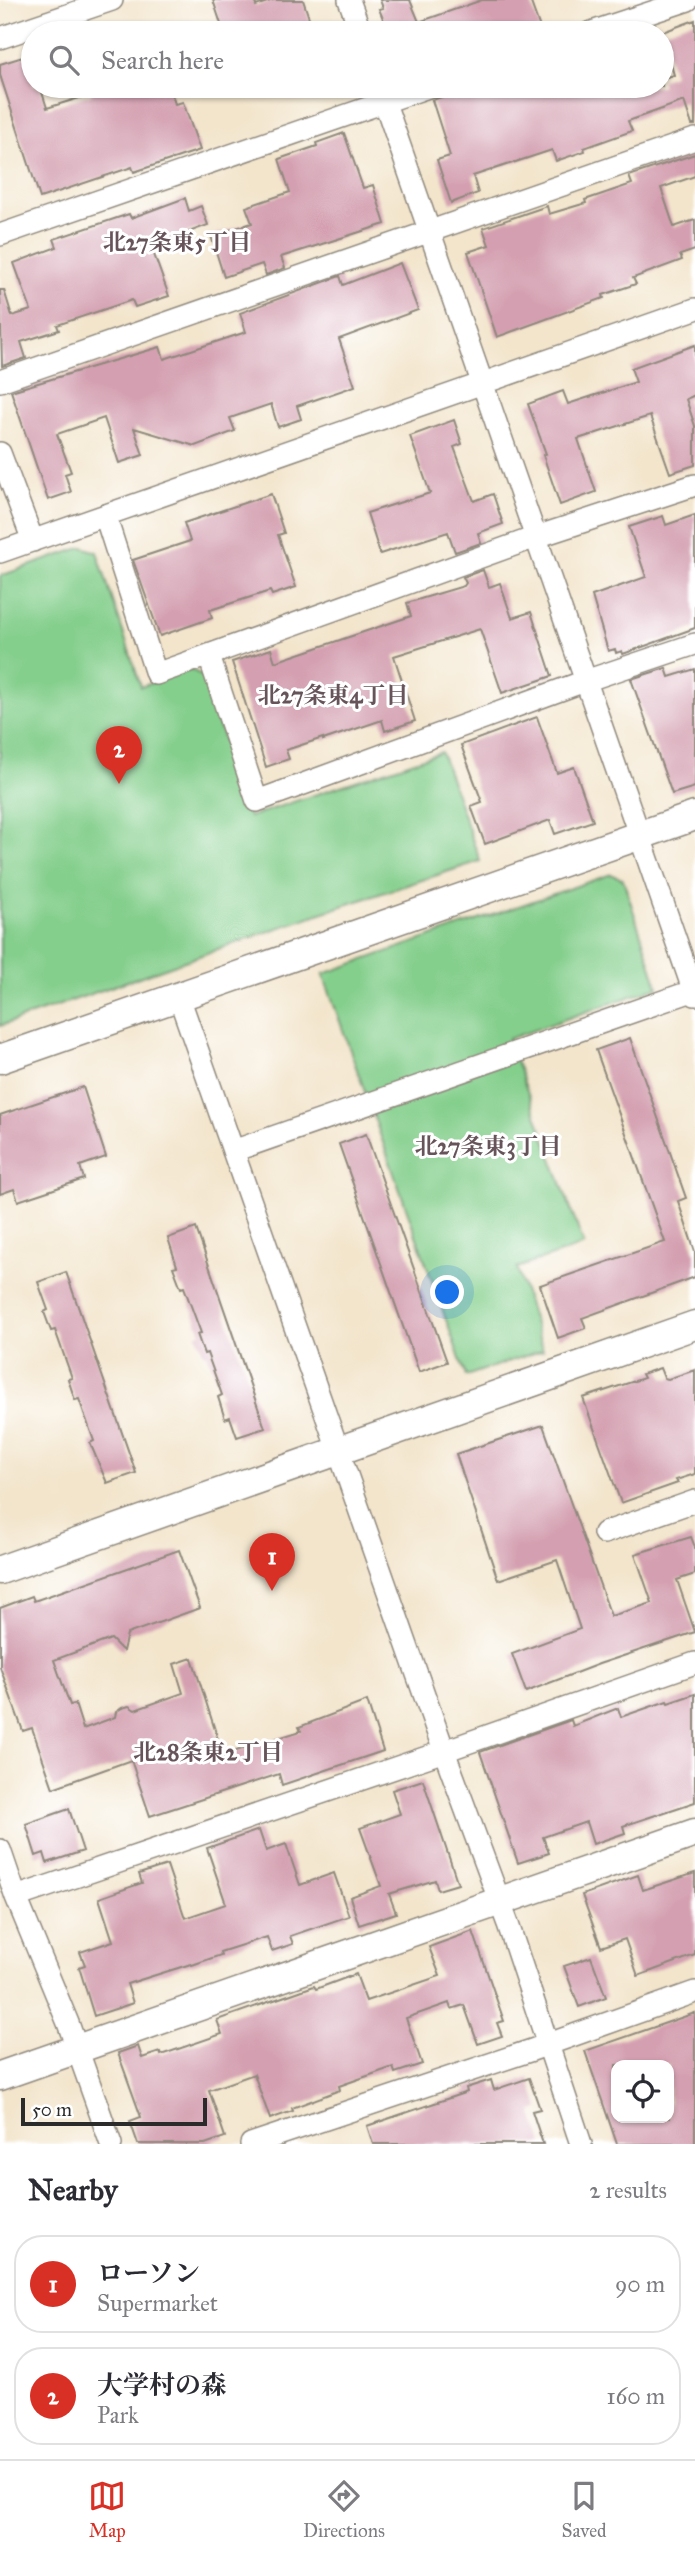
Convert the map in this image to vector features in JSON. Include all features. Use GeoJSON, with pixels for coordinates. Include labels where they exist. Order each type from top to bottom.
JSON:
{"type":"FeatureCollection","features":[{"type":"Feature","properties":{"kind":"street"},"geometry":{"type":"LineString","coordinates":[[50,21],[112,0]]}},
{"type":"Feature","properties":{"kind":"street"},"geometry":{"type":"LineString","coordinates":[[349,0],[357,21]]}},
{"type":"Feature","properties":{"kind":"street"},"geometry":{"type":"LineString","coordinates":[[625,21],[688,0]]}},
{"type":"Feature","properties":{"kind":"street"},"geometry":{"type":"LineString","coordinates":[[0,38],[21,31]]}},
{"type":"Feature","properties":{"kind":"street"},"geometry":{"type":"LineString","coordinates":[[0,235],[371,98]]}},
{"type":"Feature","properties":{"kind":"street"},"geometry":{"type":"LineString","coordinates":[[233,1151],[694,992],[383,98]]}},
{"type":"Feature","properties":{"kind":"street"},"geometry":{"type":"LineString","coordinates":[[0,381],[695,139]]}},
{"type":"Feature","properties":{"kind":"street"},"geometry":{"type":"LineString","coordinates":[[0,552],[695,309]]}},
{"type":"Feature","properties":{"kind":"street"},"geometry":{"type":"LineString","coordinates":[[0,453],[33,541]]}},
{"type":"Feature","properties":{"kind":"street"},"geometry":{"type":"LineString","coordinates":[[105,514],[156,674],[536,537],[695,485]]}},
{"type":"Feature","properties":{"kind":"street"},"geometry":{"type":"LineString","coordinates":[[209,656],[257,801],[585,681],[695,644]]}},
{"type":"Feature","properties":{"kind":"street"},"geometry":{"type":"LineString","coordinates":[[0,1059],[695,816]]}},
{"type":"Feature","properties":{"kind":"street"},"geometry":{"type":"LineString","coordinates":[[179,997],[499,1901],[581,2144]]}},
{"type":"Feature","properties":{"kind":"street"},"geometry":{"type":"LineString","coordinates":[[0,1570],[695,1325]]}},
{"type":"Feature","properties":{"kind":"street"},"geometry":{"type":"LineString","coordinates":[[604,1533],[695,1501]]}},
{"type":"Feature","properties":{"kind":"street"},"geometry":{"type":"LineString","coordinates":[[16,1897],[695,1663]]}},
{"type":"Feature","properties":{"kind":"street"},"geometry":{"type":"LineString","coordinates":[[0,2076],[695,1833]]}},
{"type":"Feature","properties":{"kind":"street"},"geometry":{"type":"LineString","coordinates":[[0,1850],[111,2144]]}},
{"type":"Feature","properties":{"kind":"street"},"geometry":{"type":"LineString","coordinates":[[251,2144],[695,1992]]}},
{"type":"Feature","properties":{"kind":"green space"},"geometry":{"type":"Polygon","coordinates":[[[83,547],[97,552],[141,687],[190,669],[203,676],[249,817],[441,752],[480,861],[318,914],[0,1026],[0,576],[83,547]]]}},
{"type":"Feature","properties":{"kind":"green space"},"geometry":{"type":"Polygon","coordinates":[[[611,874],[623,879],[658,987],[508,1039],[584,1245],[517,1268],[543,1350],[466,1376],[323,974],[611,874]]]}},
{"type":"Feature","properties":{"kind":"building"},"geometry":{"type":"Polygon","coordinates":[[[213,0],[254,0],[256,6],[273,0],[303,0],[310,21],[220,21],[213,0]]]}},
{"type":"Feature","properties":{"kind":"building"},"geometry":{"type":"Polygon","coordinates":[[[380,0],[410,0],[419,21],[384,21],[379,9],[383,8],[380,0]]]}},
{"type":"Feature","properties":{"kind":"building"},"geometry":{"type":"Polygon","coordinates":[[[482,0],[530,0],[538,21],[422,21],[482,0]]]}},
{"type":"Feature","properties":{"kind":"building"},"geometry":{"type":"Polygon","coordinates":[[[695,20],[695,125],[692,125],[684,101],[628,121],[632,131],[584,148],[585,151],[556,161],[552,150],[473,176],[478,193],[451,203],[437,160],[450,156],[432,100],[674,98],[674,28],[695,20]]]}},
{"type":"Feature","properties":{"kind":"building"},"geometry":{"type":"Polygon","coordinates":[[[21,58],[21,98],[44,98],[47,108],[79,98],[173,98],[175,104],[183,102],[200,150],[134,172],[132,167],[40,198],[0,75],[0,64],[21,58]]]}},
{"type":"Feature","properties":{"kind":"building"},"geometry":{"type":"Polygon","coordinates":[[[344,133],[363,188],[373,185],[385,224],[281,257],[285,268],[266,275],[262,264],[224,277],[211,236],[252,223],[246,207],[290,192],[279,159],[344,133]]]}},
{"type":"Feature","properties":{"kind":"building"},"geometry":{"type":"Polygon","coordinates":[[[695,154],[695,176],[661,188],[674,227],[695,220],[695,250],[680,255],[682,260],[633,278],[636,284],[497,337],[468,252],[489,245],[483,228],[547,206],[549,214],[586,203],[585,200],[632,184],[629,176],[695,154]]]}},
{"type":"Feature","properties":{"kind":"building"},"geometry":{"type":"Polygon","coordinates":[[[185,198],[189,211],[201,206],[208,225],[151,246],[169,296],[135,307],[132,300],[57,325],[59,330],[21,342],[26,358],[2,366],[0,290],[4,290],[12,316],[31,310],[14,263],[57,247],[54,239],[129,214],[131,218],[185,198]]]}},
{"type":"Feature","properties":{"kind":"building"},"geometry":{"type":"Polygon","coordinates":[[[400,263],[418,310],[339,339],[355,386],[297,406],[301,419],[278,427],[271,404],[230,418],[235,431],[195,446],[134,428],[143,455],[119,463],[104,418],[57,434],[71,472],[65,474],[71,492],[48,500],[11,391],[160,347],[164,359],[246,332],[240,313],[340,276],[343,285],[400,263]]]}},
{"type":"Feature","properties":{"kind":"building"},"geometry":{"type":"Polygon","coordinates":[[[695,345],[695,395],[686,399],[695,426],[695,465],[670,473],[650,416],[578,439],[596,492],[560,505],[528,404],[563,391],[568,404],[636,382],[631,368],[695,345]]]}},
{"type":"Feature","properties":{"kind":"building"},"geometry":{"type":"Polygon","coordinates":[[[454,420],[462,444],[454,447],[474,501],[493,494],[503,524],[478,533],[481,543],[455,552],[448,532],[380,554],[367,513],[430,493],[410,436],[454,420]]]}},
{"type":"Feature","properties":{"kind":"building"},"geometry":{"type":"Polygon","coordinates":[[[271,494],[284,533],[278,535],[296,587],[272,595],[270,591],[210,610],[212,618],[160,636],[133,560],[190,541],[184,523],[271,494]]]}},
{"type":"Feature","properties":{"kind":"building"},"geometry":{"type":"Polygon","coordinates":[[[695,515],[695,628],[623,654],[622,651],[616,653],[615,649],[608,651],[592,596],[646,577],[629,527],[663,516],[666,525],[695,515]]]}},
{"type":"Feature","properties":{"kind":"building"},"geometry":{"type":"Polygon","coordinates":[[[483,570],[489,587],[500,583],[512,618],[531,612],[552,676],[502,693],[480,629],[394,656],[415,721],[385,731],[382,720],[323,738],[286,750],[289,759],[266,767],[232,662],[271,649],[275,662],[411,616],[407,603],[464,586],[466,583],[463,577],[483,570]]]}},
{"type":"Feature","properties":{"kind":"building"},"geometry":{"type":"Polygon","coordinates":[[[666,668],[669,677],[695,669],[695,787],[672,794],[631,679],[666,668]]]}},
{"type":"Feature","properties":{"kind":"building"},"geometry":{"type":"Polygon","coordinates":[[[537,717],[557,773],[574,767],[593,821],[555,834],[550,820],[485,844],[471,806],[482,802],[461,745],[537,717]]]}},
{"type":"Feature","properties":{"kind":"building"},"geometry":{"type":"Polygon","coordinates":[[[630,1038],[686,1198],[678,1201],[695,1252],[695,1277],[582,1318],[586,1328],[558,1338],[540,1285],[665,1242],[596,1050],[630,1038]]]}},
{"type":"Feature","properties":{"kind":"building"},"geometry":{"type":"Polygon","coordinates":[[[83,1087],[106,1157],[80,1166],[84,1179],[18,1201],[14,1189],[0,1194],[0,1115],[83,1087]]]}},
{"type":"Feature","properties":{"kind":"building"},"geometry":{"type":"Polygon","coordinates":[[[366,1134],[447,1362],[419,1372],[339,1144],[366,1134]]]}},
{"type":"Feature","properties":{"kind":"building"},"geometry":{"type":"Polygon","coordinates":[[[196,1228],[265,1428],[237,1437],[230,1417],[225,1419],[218,1397],[222,1395],[197,1334],[201,1333],[184,1287],[181,1288],[173,1267],[177,1266],[168,1238],[196,1228]]]}},
{"type":"Feature","properties":{"kind":"building"},"geometry":{"type":"Polygon","coordinates":[[[66,1272],[136,1473],[107,1483],[90,1443],[94,1441],[79,1399],[75,1400],[68,1379],[72,1378],[55,1330],[51,1331],[44,1312],[48,1310],[38,1282],[66,1272]]]}},
{"type":"Feature","properties":{"kind":"building"},"geometry":{"type":"Polygon","coordinates":[[[660,1368],[664,1378],[668,1379],[695,1370],[695,1474],[676,1480],[678,1483],[621,1503],[583,1398],[644,1378],[642,1374],[660,1368]]]}},
{"type":"Feature","properties":{"kind":"building"},"geometry":{"type":"Polygon","coordinates":[[[543,1425],[611,1616],[652,1603],[635,1554],[691,1537],[695,1547],[695,1574],[677,1580],[695,1632],[526,1692],[512,1654],[580,1629],[557,1560],[498,1580],[456,1454],[543,1425]]]}},
{"type":"Feature","properties":{"kind":"building"},"geometry":{"type":"Polygon","coordinates":[[[179,1550],[200,1608],[127,1634],[123,1651],[111,1639],[54,1660],[70,1705],[75,1704],[83,1729],[115,1717],[116,1712],[122,1708],[129,1706],[135,1710],[183,1693],[174,1664],[192,1658],[223,1755],[301,1731],[299,1727],[367,1701],[383,1751],[282,1785],[279,1774],[150,1816],[131,1760],[53,1788],[32,1728],[23,1731],[0,1667],[0,1608],[32,1596],[34,1601],[179,1550]]]}},
{"type":"Feature","properties":{"kind":"building"},"geometry":{"type":"Polygon","coordinates":[[[695,1694],[695,1802],[623,1826],[625,1833],[593,1844],[586,1822],[543,1837],[549,1853],[518,1863],[480,1752],[571,1720],[573,1726],[618,1708],[621,1717],[695,1694]]]}},
{"type":"Feature","properties":{"kind":"building"},"geometry":{"type":"Polygon","coordinates":[[[423,1780],[458,1884],[438,1890],[435,1880],[389,1894],[396,1913],[359,1925],[350,1897],[381,1886],[360,1828],[400,1814],[392,1790],[423,1780]]]}},
{"type":"Feature","properties":{"kind":"building"},"geometry":{"type":"Polygon","coordinates":[[[69,1809],[83,1851],[47,1863],[44,1853],[36,1856],[26,1824],[69,1809]]]}},
{"type":"Feature","properties":{"kind":"building"},"geometry":{"type":"Polygon","coordinates":[[[259,1830],[266,1851],[286,1844],[300,1885],[334,1873],[349,1916],[290,1936],[293,1944],[272,1951],[267,1937],[220,1952],[221,1955],[192,1965],[127,1984],[133,2003],[94,2016],[79,1967],[85,1965],[80,1952],[113,1941],[99,1898],[142,1883],[139,1874],[167,1865],[185,1918],[226,1904],[207,1848],[259,1830]]]}},
{"type":"Feature","properties":{"kind":"building"},"geometry":{"type":"Polygon","coordinates":[[[695,1873],[695,1955],[638,1976],[625,1939],[601,1947],[582,1895],[638,1875],[643,1890],[695,1873]]]}},
{"type":"Feature","properties":{"kind":"building"},"geometry":{"type":"Polygon","coordinates":[[[473,1931],[504,2021],[497,2023],[502,2036],[478,2044],[464,2005],[451,2009],[449,2003],[406,2018],[422,2064],[395,2073],[393,2067],[339,2086],[340,2090],[270,2119],[254,2074],[209,2090],[225,2137],[205,2144],[138,2144],[130,2121],[141,2117],[118,2053],[138,2046],[142,2058],[160,2052],[161,2055],[222,2034],[217,2020],[356,1974],[366,2001],[440,1976],[429,1947],[473,1931]]]}},
{"type":"Feature","properties":{"kind":"building"},"geometry":{"type":"Polygon","coordinates":[[[591,1957],[606,1997],[579,2007],[564,1966],[591,1957]]]}},
{"type":"Feature","properties":{"kind":"building"},"geometry":{"type":"Polygon","coordinates":[[[695,2013],[695,2144],[617,2144],[585,2051],[695,2013]]]}},
{"type":"Feature","properties":{"kind":"building"},"geometry":{"type":"Polygon","coordinates":[[[529,2078],[540,2109],[532,2111],[543,2144],[373,2144],[367,2126],[467,2092],[466,2088],[491,2080],[494,2090],[529,2078]]]}},
{"type":"Feature","properties":{"kind":"place","name":"大学村の森"},"geometry":{"type":"Point","coordinates":[119,784]}},
{"type":"Feature","properties":{"kind":"place","name":"ローソン"},"geometry":{"type":"Point","coordinates":[272,1591]}},
{"type":"Feature","properties":{"kind":"district","name":"北27条東5丁目"},"geometry":{"type":"Point","coordinates":[177,242]}},
{"type":"Feature","properties":{"kind":"district","name":"北27条東4丁目"},"geometry":{"type":"Point","coordinates":[333,695]}},
{"type":"Feature","properties":{"kind":"district","name":"北27条東3丁目"},"geometry":{"type":"Point","coordinates":[488,1146]}},
{"type":"Feature","properties":{"kind":"district","name":"北28条東2丁目"},"geometry":{"type":"Point","coordinates":[208,1752]}}]}
